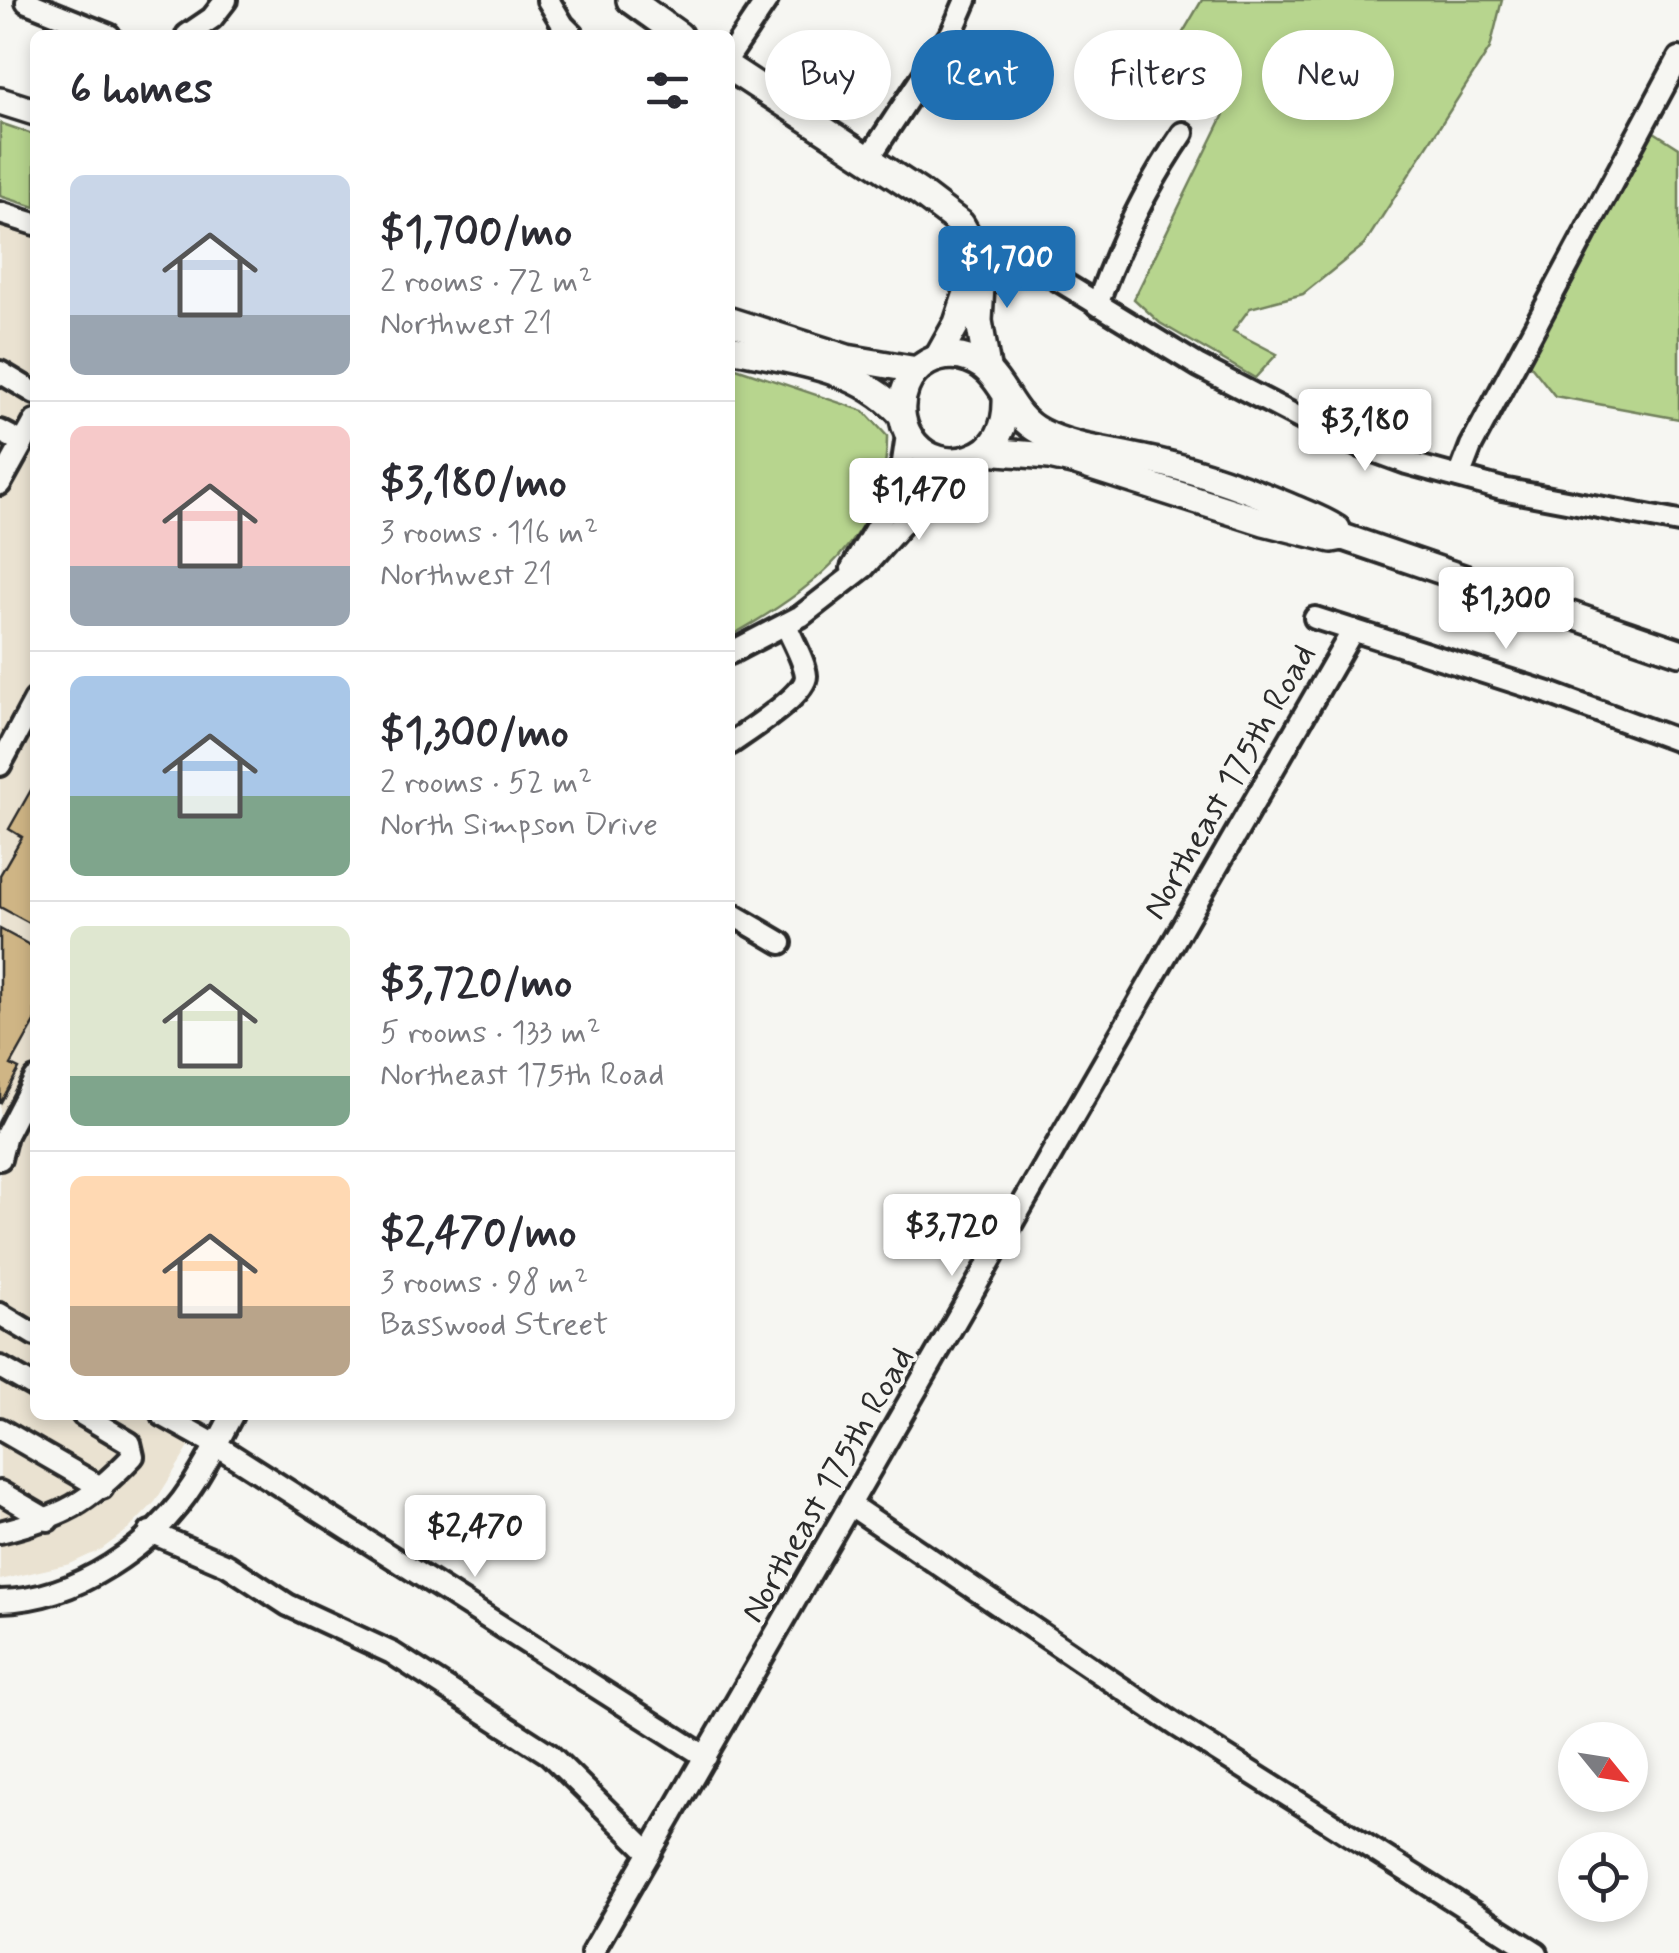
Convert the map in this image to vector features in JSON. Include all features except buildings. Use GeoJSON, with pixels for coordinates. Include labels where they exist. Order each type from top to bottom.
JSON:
{"type":"FeatureCollection","features":[{"type":"Feature","properties":{"kind":"main road"},"geometry":{"type":"LineString","coordinates":[[630,0],[651,27]]}},
{"type":"Feature","properties":{"kind":"main road"},"geometry":{"type":"LineString","coordinates":[[735,71],[950,214],[971,237],[981,285],[979,321],[987,367]]}},
{"type":"Feature","properties":{"kind":"main road"},"geometry":{"type":"LineString","coordinates":[[0,101],[30,110]]}},
{"type":"Feature","properties":{"kind":"main road"},"geometry":{"type":"LineString","coordinates":[[904,424],[904,391],[957,323],[976,262]]}},
{"type":"Feature","properties":{"kind":"main road"},"geometry":{"type":"LineString","coordinates":[[735,323],[848,358],[928,363],[962,358],[987,367],[1024,421],[1040,432],[1236,483],[1335,527],[1343,537]]}},
{"type":"Feature","properties":{"kind":"main road"},"geometry":{"type":"LineString","coordinates":[[735,349],[842,374],[876,390],[924,452],[952,462],[986,450],[1076,462],[1264,522],[1332,539],[1343,537],[1679,652]]}},
{"type":"Feature","properties":{"kind":"main road"},"geometry":{"type":"LineString","coordinates":[[986,450],[1000,432],[1006,398]]}},
{"type":"Feature","properties":{"kind":"street"},"geometry":{"type":"LineString","coordinates":[[194,30],[212,18],[226,0]]}},
{"type":"Feature","properties":{"kind":"street"},"geometry":{"type":"LineString","coordinates":[[548,0],[567,30]]}},
{"type":"Feature","properties":{"kind":"street"},"geometry":{"type":"LineString","coordinates":[[735,48],[767,0]]}},
{"type":"Feature","properties":{"kind":"street"},"geometry":{"type":"LineString","coordinates":[[869,158],[952,32],[966,0]]}},
{"type":"Feature","properties":{"kind":"street"},"geometry":{"type":"LineString","coordinates":[[27,2],[97,30]]}},
{"type":"Feature","properties":{"kind":"street"},"geometry":{"type":"LineString","coordinates":[[1459,477],[1471,446],[1679,58]]}},
{"type":"Feature","properties":{"kind":"street"},"geometry":{"type":"LineString","coordinates":[[1097,305],[1118,244],[1159,167],[1182,134]]}},
{"type":"Feature","properties":{"kind":"street"},"geometry":{"type":"LineString","coordinates":[[0,212],[30,222]]}},
{"type":"Feature","properties":{"kind":"street"},"geometry":{"type":"LineString","coordinates":[[976,262],[1012,254],[1199,366],[1336,436],[1406,463],[1575,505],[1679,522]]}},
{"type":"Feature","properties":{"kind":"street"},"geometry":{"type":"LineString","coordinates":[[0,372],[30,390]]}},
{"type":"Feature","properties":{"kind":"street"},"geometry":{"type":"LineString","coordinates":[[850,575],[854,560],[890,504],[904,462],[904,424]]}},
{"type":"Feature","properties":{"kind":"street"},"geometry":{"type":"LineString","coordinates":[[0,430],[23,444]]}},
{"type":"Feature","properties":{"kind":"street"},"geometry":{"type":"LineString","coordinates":[[0,484],[30,431]]}},
{"type":"Feature","properties":{"kind":"street"},"geometry":{"type":"LineString","coordinates":[[735,650],[830,595],[879,552],[935,476],[952,462]]}},
{"type":"Feature","properties":{"kind":"street"},"geometry":{"type":"LineString","coordinates":[[1315,618],[1549,693],[1679,742]]}},
{"type":"Feature","properties":{"kind":"street"},"geometry":{"type":"LineString","coordinates":[[735,740],[796,695],[804,684],[806,674],[786,624]]}},
{"type":"Feature","properties":{"kind":"street","name":"Northeast 175th Road"},"geometry":{"type":"LineString","coordinates":[[592,1953],[1353,630]]}},
{"type":"Feature","properties":{"kind":"street"},"geometry":{"type":"LineString","coordinates":[[0,764],[30,709]]}},
{"type":"Feature","properties":{"kind":"street"},"geometry":{"type":"LineString","coordinates":[[735,916],[781,943]]}},
{"type":"Feature","properties":{"kind":"street"},"geometry":{"type":"LineString","coordinates":[[0,1159],[6,1135],[30,1089]]}},
{"type":"Feature","properties":{"kind":"street"},"geometry":{"type":"LineString","coordinates":[[0,1314],[30,1332]]}},
{"type":"Feature","properties":{"kind":"street"},"geometry":{"type":"LineString","coordinates":[[0,1367],[30,1384]]}},
{"type":"Feature","properties":{"kind":"street"},"geometry":{"type":"LineString","coordinates":[[0,1532],[68,1511],[102,1488],[133,1456],[130,1443],[91,1420]]}},
{"type":"Feature","properties":{"kind":"street"},"geometry":{"type":"LineString","coordinates":[[171,1420],[706,1757]]}},
{"type":"Feature","properties":{"kind":"street"},"geometry":{"type":"LineString","coordinates":[[0,1601],[54,1592],[103,1570],[150,1532],[192,1486],[229,1420]]}},
{"type":"Feature","properties":{"kind":"street"},"geometry":{"type":"LineString","coordinates":[[0,1430],[102,1488]]}},
{"type":"Feature","properties":{"kind":"street"},"geometry":{"type":"LineString","coordinates":[[0,1492],[48,1520]]}},
{"type":"Feature","properties":{"kind":"street"},"geometry":{"type":"LineString","coordinates":[[852,1506],[1176,1725],[1538,1953]]}},
{"type":"Feature","properties":{"kind":"street"},"geometry":{"type":"LineString","coordinates":[[150,1532],[227,1566],[288,1605],[392,1653],[549,1754],[650,1853]]}},
{"type":"Feature","properties":{"kind":"shaded area"},"geometry":{"type":"Polygon","coordinates":[[[0,226],[30,236],[30,1420],[206,1420],[155,1502],[129,1529],[102,1549],[70,1564],[0,1580],[0,226]]]}},
{"type":"Feature","properties":{"kind":"green space"},"geometry":{"type":"Polygon","coordinates":[[[1202,0],[1502,0],[1490,48],[1364,245],[1303,294],[1250,308],[1233,331],[1277,354],[1255,378],[1160,323],[1134,299],[1221,120],[1242,120],[1242,30],[1184,30],[1202,0]]]}},
{"type":"Feature","properties":{"kind":"green space"},"geometry":{"type":"Polygon","coordinates":[[[0,123],[30,133],[30,205],[0,196],[0,123]]]}},
{"type":"Feature","properties":{"kind":"green space"},"geometry":{"type":"Polygon","coordinates":[[[1654,132],[1679,148],[1679,419],[1555,396],[1524,357],[1654,132]]]}},
{"type":"Feature","properties":{"kind":"green space"},"geometry":{"type":"Polygon","coordinates":[[[735,368],[864,411],[887,436],[884,471],[874,503],[859,531],[815,580],[735,633],[735,368]]]}}]}
